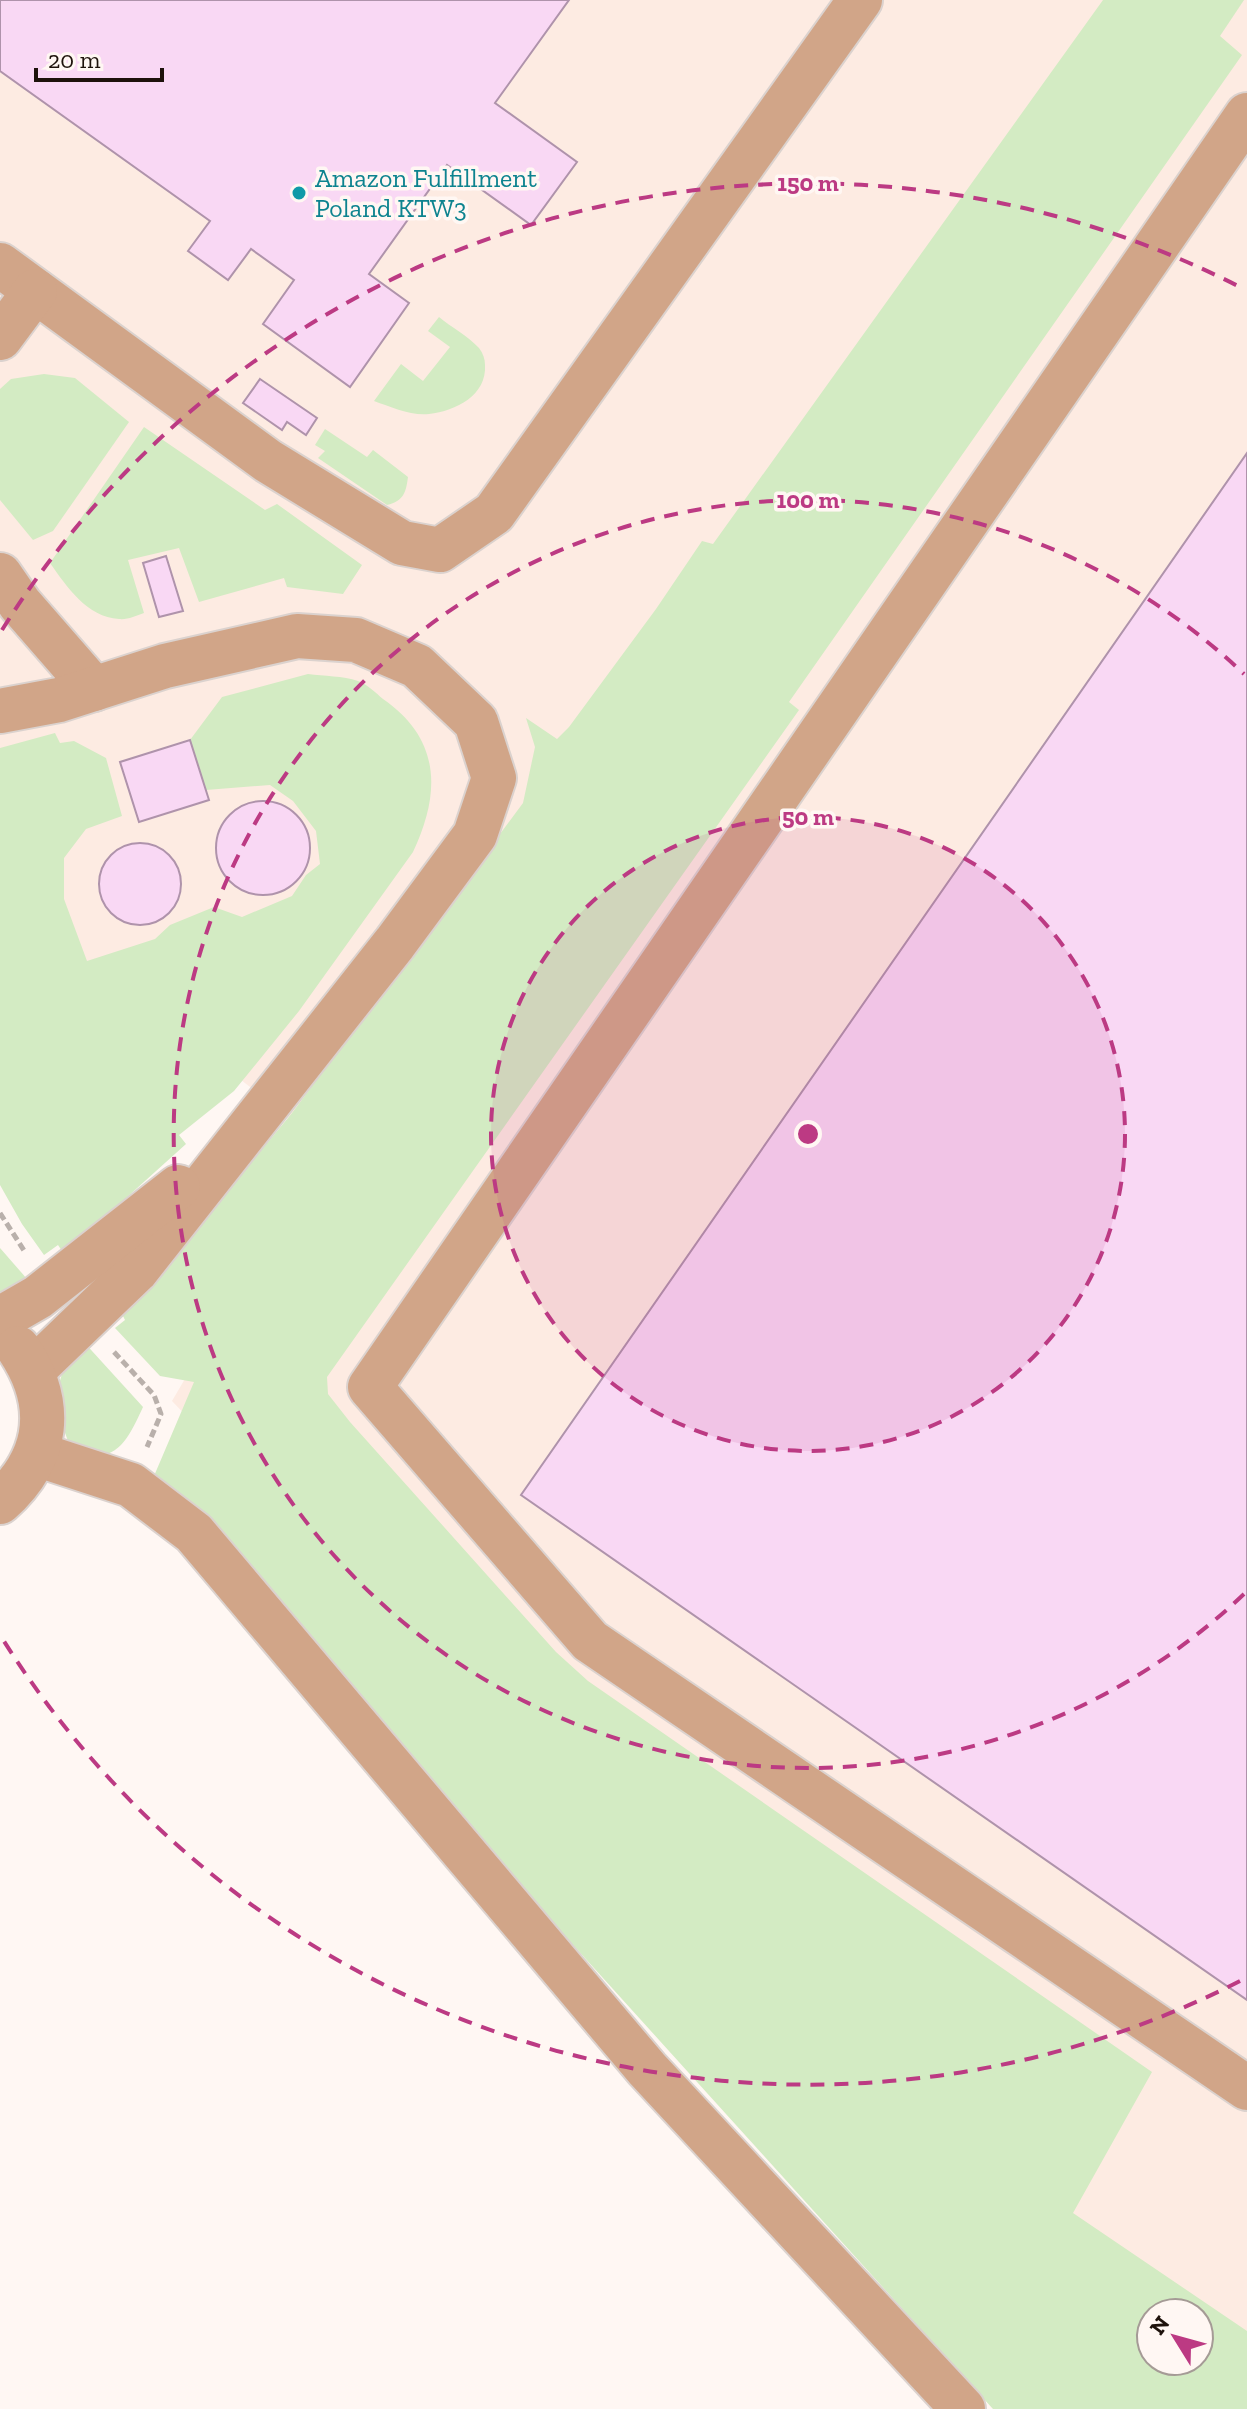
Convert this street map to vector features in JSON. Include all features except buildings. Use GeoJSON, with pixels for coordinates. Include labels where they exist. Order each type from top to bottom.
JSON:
{"type":"FeatureCollection","features":[{"type":"Feature","properties":{"kind":"street"},"geometry":{"type":"LineString","coordinates":[[0,265],[268,461],[402,543],[440,550],[494,513],[860,0]]}},
{"type":"Feature","properties":{"kind":"street"},"geometry":{"type":"LineString","coordinates":[[1247,115],[370,1387],[590,1641],[1247,2088]]}},
{"type":"Feature","properties":{"kind":"street"},"geometry":{"type":"LineString","coordinates":[[0,338],[35,291]]}},
{"type":"Feature","properties":{"kind":"street"},"geometry":{"type":"LineString","coordinates":[[0,575],[20,604],[94,689]]}},
{"type":"Feature","properties":{"kind":"street"},"geometry":{"type":"LineString","coordinates":[[0,711],[59,700],[165,666],[297,636],[356,640],[417,666],[476,722],[494,778],[475,835],[395,943],[136,1271],[33,1370]]}},
{"type":"Feature","properties":{"kind":"street"},"geometry":{"type":"LineString","coordinates":[[0,1319],[38,1297],[121,1234],[244,1131]]}},
{"type":"Feature","properties":{"kind":"street"},"geometry":{"type":"LineString","coordinates":[[0,1332],[15,1344],[33,1370],[41,1397],[43,1426],[36,1454],[22,1480],[0,1502]]}},
{"type":"Feature","properties":{"kind":"street"},"geometry":{"type":"LineString","coordinates":[[36,1454],[131,1485],[194,1533],[647,2069],[963,2409]]}},
{"type":"Feature","properties":{"kind":"shaded area"},"geometry":{"type":"Polygon","coordinates":[[[0,0],[1247,0],[1247,2409],[1151,2409],[530,1775],[172,1401],[323,1143],[189,1040],[0,983],[0,0]]]}},
{"type":"Feature","properties":{"kind":"green space"},"geometry":{"type":"Polygon","coordinates":[[[1103,0],[1244,0],[1220,36],[1242,55],[789,702],[799,710],[327,1377],[328,1394],[350,1422],[556,1652],[588,1681],[1152,2072],[1073,2213],[1197,2297],[1135,2297],[1135,2377],[1215,2377],[1215,2309],[1247,2331],[1247,2409],[993,2409],[221,1556],[154,1476],[194,1382],[160,1376],[115,1328],[125,1320],[119,1308],[198,1227],[292,1113],[523,803],[535,747],[526,718],[557,739],[569,727],[702,541],[713,544],[1103,0]]]}},
{"type":"Feature","properties":{"kind":"green space"},"geometry":{"type":"Polygon","coordinates":[[[439,317],[483,354],[484,376],[475,393],[459,405],[429,414],[408,412],[374,401],[401,364],[423,381],[450,347],[428,331],[439,317]]]}},
{"type":"Feature","properties":{"kind":"green space"},"geometry":{"type":"Polygon","coordinates":[[[44,374],[75,378],[129,422],[53,531],[33,540],[0,500],[0,389],[11,379],[44,374]]]}},
{"type":"Feature","properties":{"kind":"green space"},"geometry":{"type":"Polygon","coordinates":[[[144,427],[265,510],[277,504],[362,565],[343,594],[287,587],[284,578],[199,602],[179,548],[128,560],[144,613],[119,619],[88,607],[71,591],[50,563],[144,427]]]}},
{"type":"Feature","properties":{"kind":"green space"},"geometry":{"type":"Polygon","coordinates":[[[325,429],[367,457],[373,450],[408,477],[401,498],[387,505],[318,458],[325,451],[315,445],[325,429]]]}},
{"type":"Feature","properties":{"kind":"green space"},"geometry":{"type":"Polygon","coordinates":[[[308,674],[361,682],[402,715],[416,731],[430,768],[431,788],[428,809],[413,852],[299,1011],[234,1091],[179,1135],[186,1144],[64,1254],[58,1245],[44,1255],[0,1185],[0,748],[55,733],[60,743],[74,741],[106,758],[122,816],[86,829],[64,858],[64,899],[87,961],[155,939],[170,925],[214,907],[242,917],[292,896],[306,875],[320,864],[316,831],[293,801],[270,785],[206,790],[190,740],[222,697],[308,674]]]}},
{"type":"Feature","properties":{"kind":"green space"},"geometry":{"type":"Polygon","coordinates":[[[0,1248],[34,1287],[0,1302],[0,1248]]]}},
{"type":"Feature","properties":{"kind":"green space"},"geometry":{"type":"Polygon","coordinates":[[[82,1340],[143,1407],[118,1448],[101,1455],[88,1453],[68,1441],[58,1400],[61,1377],[82,1340]]]}},
{"type":"Feature","properties":{"kind":"place","name":"Amazon Fulfillment Poland KTW3"},"geometry":{"type":"Point","coordinates":[299,193]}}]}
